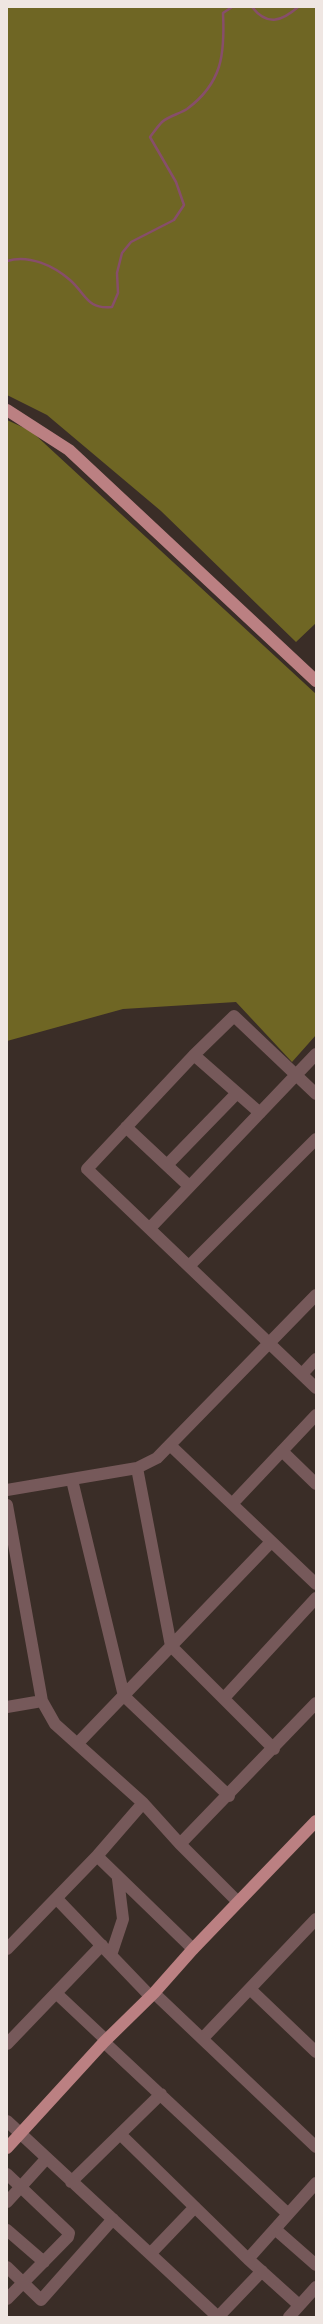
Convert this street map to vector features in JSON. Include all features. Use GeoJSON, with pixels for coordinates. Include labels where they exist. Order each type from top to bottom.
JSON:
{"type":"FeatureCollection","features":[{"type":"Feature","properties":{"kind":"main road"},"geometry":{"type":"LineString","coordinates":[[7,410],[69,450],[316,681]]}},
{"type":"Feature","properties":{"kind":"main road"},"geometry":{"type":"LineString","coordinates":[[7,2148],[105,2041],[152,1995],[193,1949],[316,1821]]}},
{"type":"Feature","properties":{"kind":"street"},"geometry":{"type":"LineString","coordinates":[[316,1094],[234,1016],[194,1055],[86,1169],[270,1342],[316,1388]]}},
{"type":"Feature","properties":{"kind":"street"},"geometry":{"type":"LineString","coordinates":[[150,1228],[316,1054]]}},
{"type":"Feature","properties":{"kind":"street"},"geometry":{"type":"LineString","coordinates":[[194,1055],[260,1113]]}},
{"type":"Feature","properties":{"kind":"street"},"geometry":{"type":"LineString","coordinates":[[167,1165],[237,1093]]}},
{"type":"Feature","properties":{"kind":"street"},"geometry":{"type":"LineString","coordinates":[[126,1127],[189,1186]]}},
{"type":"Feature","properties":{"kind":"street"},"geometry":{"type":"LineString","coordinates":[[189,1266],[316,1139]]}},
{"type":"Feature","properties":{"kind":"street"},"geometry":{"type":"LineString","coordinates":[[7,1490],[137,1468],[157,1458],[172,1446],[316,1295]]}},
{"type":"Feature","properties":{"kind":"street"},"geometry":{"type":"LineString","coordinates":[[302,1374],[316,1359]]}},
{"type":"Feature","properties":{"kind":"street"},"geometry":{"type":"LineString","coordinates":[[232,1504],[316,1415]]}},
{"type":"Feature","properties":{"kind":"street"},"geometry":{"type":"LineString","coordinates":[[172,1446],[316,1584]]}},
{"type":"Feature","properties":{"kind":"street"},"geometry":{"type":"LineString","coordinates":[[282,1451],[316,1484]]}},
{"type":"Feature","properties":{"kind":"street"},"geometry":{"type":"LineString","coordinates":[[137,1468],[171,1646],[274,1749]]}},
{"type":"Feature","properties":{"kind":"street"},"geometry":{"type":"LineString","coordinates":[[72,1480],[124,1696],[229,1796]]}},
{"type":"Feature","properties":{"kind":"street"},"geometry":{"type":"LineString","coordinates":[[7,1505],[12,1562],[42,1701],[55,1724],[78,1743],[143,1803],[180,1844],[238,1902]]}},
{"type":"Feature","properties":{"kind":"street"},"geometry":{"type":"LineString","coordinates":[[78,1743],[271,1542]]}},
{"type":"Feature","properties":{"kind":"street"},"geometry":{"type":"LineString","coordinates":[[224,1698],[316,1598]]}},
{"type":"Feature","properties":{"kind":"street"},"geometry":{"type":"LineString","coordinates":[[7,1708],[42,1701]]}},
{"type":"Feature","properties":{"kind":"street"},"geometry":{"type":"LineString","coordinates":[[180,1844],[229,1796],[316,1703]]}},
{"type":"Feature","properties":{"kind":"street"},"geometry":{"type":"LineString","coordinates":[[7,1949],[57,1899],[143,1803]]}},
{"type":"Feature","properties":{"kind":"street"},"geometry":{"type":"LineString","coordinates":[[97,1856],[118,1879],[193,1949]]}},
{"type":"Feature","properties":{"kind":"street"},"geometry":{"type":"LineString","coordinates":[[111,1955],[123,1919],[118,1879]]}},
{"type":"Feature","properties":{"kind":"street"},"geometry":{"type":"LineString","coordinates":[[57,1899],[152,1995],[203,2038],[316,2147]]}},
{"type":"Feature","properties":{"kind":"street"},"geometry":{"type":"LineString","coordinates":[[203,2038],[316,1919]]}},
{"type":"Feature","properties":{"kind":"street"},"geometry":{"type":"LineString","coordinates":[[7,2044],[102,1945]]}},
{"type":"Feature","properties":{"kind":"street"},"geometry":{"type":"LineString","coordinates":[[250,1990],[316,2052]]}},
{"type":"Feature","properties":{"kind":"street"},"geometry":{"type":"LineString","coordinates":[[56,1993],[288,2214]]}},
{"type":"Feature","properties":{"kind":"street"},"geometry":{"type":"LineString","coordinates":[[71,2182],[161,2094]]}},
{"type":"Feature","properties":{"kind":"street"},"geometry":{"type":"LineString","coordinates":[[7,2121],[46,2159],[218,2317],[262,2271]]}},
{"type":"Feature","properties":{"kind":"street"},"geometry":{"type":"LineString","coordinates":[[120,2135],[248,2259],[299,2305]]}},
{"type":"Feature","properties":{"kind":"street"},"geometry":{"type":"LineString","coordinates":[[7,2202],[46,2159]]}},
{"type":"Feature","properties":{"kind":"street"},"geometry":{"type":"LineString","coordinates":[[7,2174],[69,2233],[68,2237],[24,2284],[7,2299]]}},
{"type":"Feature","properties":{"kind":"street"},"geometry":{"type":"LineString","coordinates":[[248,2259],[316,2183]]}},
{"type":"Feature","properties":{"kind":"street"},"geometry":{"type":"LineString","coordinates":[[150,2254],[195,2207]]}},
{"type":"Feature","properties":{"kind":"street"},"geometry":{"type":"LineString","coordinates":[[7,2267],[40,2300],[113,2219]]}},
{"type":"Feature","properties":{"kind":"street"},"geometry":{"type":"LineString","coordinates":[[275,2229],[316,2265]]}},
{"type":"Feature","properties":{"kind":"street"},"geometry":{"type":"LineString","coordinates":[[7,2230],[44,2262]]}},
{"type":"Feature","properties":{"kind":"street"},"geometry":{"type":"LineString","coordinates":[[288,2317],[316,2288]]}},
{"type":"Feature","properties":{"kind":"shaded area"},"geometry":{"type":"Polygon","coordinates":[[[7,7],[316,7],[316,623],[296,642],[161,511],[47,415],[7,395],[7,7]]]}},
{"type":"Feature","properties":{"kind":"shaded area"},"geometry":{"type":"Polygon","coordinates":[[[7,420],[31,431],[316,694],[316,1035],[292,1062],[236,1002],[123,1009],[7,1041],[7,420]]]}},
{"type":"Feature","properties":{"kind":"waterway"},"geometry":{"type":"LineString","coordinates":[[7,261],[24,259],[49,266],[70,280],[92,303],[97,306],[112,307],[118,293],[117,273],[122,253],[131,242],[174,220],[184,205],[176,182],[150,137],[162,122],[187,109],[208,89],[219,67],[222,55],[223,13],[232,7]]}},
{"type":"Feature","properties":{"kind":"waterway"},"geometry":{"type":"LineString","coordinates":[[252,7],[263,17],[274,20],[286,16],[298,7]]}}]}
